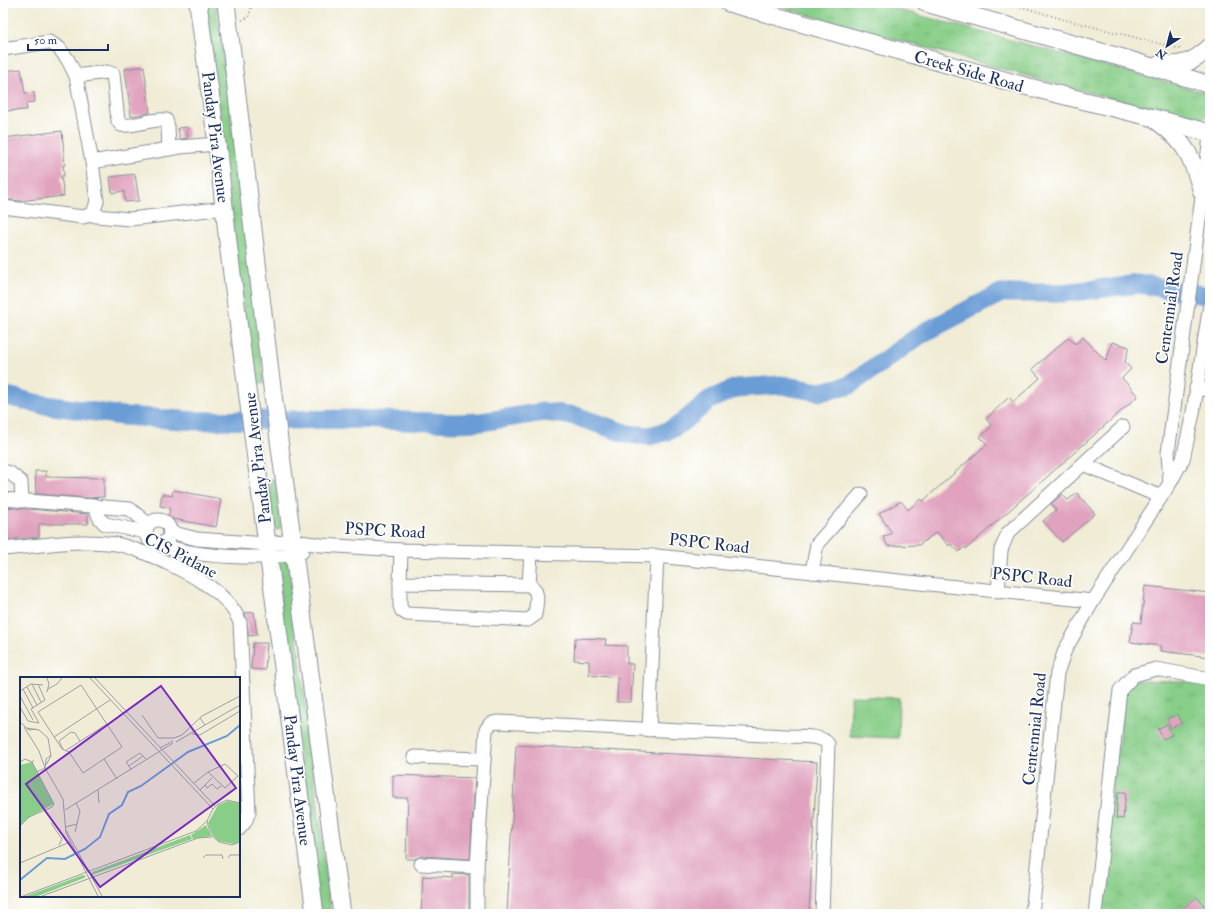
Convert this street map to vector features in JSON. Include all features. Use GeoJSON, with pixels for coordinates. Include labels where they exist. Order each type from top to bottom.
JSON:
{"type":"FeatureCollection","features":[{"type":"Feature","properties":{"kind":"main road","name":"Panday Pira Avenue"},"geometry":{"type":"LineString","coordinates":[[198,3],[260,482],[262,548],[315,914]]}},
{"type":"Feature","properties":{"kind":"main road","name":"Panday Pira Avenue"},"geometry":{"type":"LineString","coordinates":[[226,3],[270,372],[342,914]]}},
{"type":"Feature","properties":{"kind":"main road","name":"Creek Side Road"},"geometry":{"type":"LineString","coordinates":[[729,3],[1025,86],[1210,133]]}},
{"type":"Feature","properties":{"kind":"main road"},"geometry":{"type":"LineString","coordinates":[[926,3],[1130,60],[1210,85]]}},
{"type":"Feature","properties":{"kind":"main road"},"geometry":{"type":"LineString","coordinates":[[1130,60],[1174,66],[1188,63],[1206,51]]}},
{"type":"Feature","properties":{"kind":"main road"},"geometry":{"type":"LineString","coordinates":[[1150,117],[1174,133],[1189,152],[1195,165],[1202,192]]}},
{"type":"Feature","properties":{"kind":"street"},"geometry":{"type":"LineString","coordinates":[[3,49],[49,42],[59,48],[68,60],[76,76],[92,162],[97,201],[93,214]]}},
{"type":"Feature","properties":{"kind":"street"},"geometry":{"type":"LineString","coordinates":[[76,76],[107,72],[113,74],[118,121],[121,125],[127,126],[159,119],[166,120],[168,127],[168,149]]}},
{"type":"Feature","properties":{"kind":"street","name":"Centennial Road"},"geometry":{"type":"LineString","coordinates":[[1170,483],[1168,453],[1210,137]]}},
{"type":"Feature","properties":{"kind":"street"},"geometry":{"type":"LineString","coordinates":[[92,162],[168,149],[217,144]]}},
{"type":"Feature","properties":{"kind":"street"},"geometry":{"type":"LineString","coordinates":[[3,207],[46,214],[83,217],[93,214],[96,216],[130,219],[224,208]]}},
{"type":"Feature","properties":{"kind":"street","name":"Centennial Road"},"geometry":{"type":"LineString","coordinates":[[1032,914],[1056,673],[1065,650],[1093,601],[1170,483],[1183,459],[1193,413],[1210,305]]}},
{"type":"Feature","properties":{"kind":"street"},"geometry":{"type":"LineString","coordinates":[[1196,388],[1210,390]]}},
{"type":"Feature","properties":{"kind":"street"},"geometry":{"type":"LineString","coordinates":[[998,592],[1002,550],[1008,533],[1123,427]]}},
{"type":"Feature","properties":{"kind":"street"},"geometry":{"type":"LineString","coordinates":[[1083,464],[1161,497]]}},
{"type":"Feature","properties":{"kind":"street"},"geometry":{"type":"LineString","coordinates":[[3,471],[10,473],[22,482],[22,501]]}},
{"type":"Feature","properties":{"kind":"street"},"geometry":{"type":"LineString","coordinates":[[812,572],[817,544],[861,494]]}},
{"type":"Feature","properties":{"kind":"street"},"geometry":{"type":"LineString","coordinates":[[3,499],[130,509],[147,528],[151,541],[199,554],[250,556],[262,548]]}},
{"type":"Feature","properties":{"kind":"street"},"geometry":{"type":"LineString","coordinates":[[94,505],[100,519],[105,524],[147,528]]}},
{"type":"Feature","properties":{"kind":"street"},"geometry":{"type":"LineString","coordinates":[[147,528],[155,520],[164,521],[170,532],[197,539],[262,548]]}},
{"type":"Feature","properties":{"kind":"street"},"geometry":{"type":"LineString","coordinates":[[161,543],[168,537],[170,532]]}},
{"type":"Feature","properties":{"kind":"street","name":"CIS Pitlane"},"geometry":{"type":"LineString","coordinates":[[3,550],[73,542],[117,544],[149,556],[192,576],[211,587],[229,605],[240,622],[249,812],[245,822],[240,828]]}},
{"type":"Feature","properties":{"kind":"street","name":"PSPC Road"},"geometry":{"type":"LineString","coordinates":[[262,548],[321,546],[401,550],[657,556],[1093,601]]}},
{"type":"Feature","properties":{"kind":"street"},"geometry":{"type":"LineString","coordinates":[[250,556],[262,548]]}},
{"type":"Feature","properties":{"kind":"street"},"geometry":{"type":"LineString","coordinates":[[400,583],[529,585],[535,588],[537,593],[535,615],[528,620],[407,614],[402,611],[400,606],[400,583],[401,550]]}},
{"type":"Feature","properties":{"kind":"street"},"geometry":{"type":"LineString","coordinates":[[529,585],[531,553]]}},
{"type":"Feature","properties":{"kind":"street"},"geometry":{"type":"LineString","coordinates":[[649,730],[657,556]]}},
{"type":"Feature","properties":{"kind":"street"},"geometry":{"type":"LineString","coordinates":[[1095,914],[1120,690],[1134,675],[1156,669],[1210,679]]}},
{"type":"Feature","properties":{"kind":"street"},"geometry":{"type":"LineString","coordinates":[[477,914],[477,867],[486,730],[490,724],[497,722],[786,736],[825,740],[828,744],[822,914]]}},
{"type":"Feature","properties":{"kind":"street"},"geometry":{"type":"LineString","coordinates":[[414,757],[484,758]]}},
{"type":"Feature","properties":{"kind":"street"},"geometry":{"type":"LineString","coordinates":[[421,864],[477,867]]}},
{"type":"Feature","properties":{"kind":"path"},"geometry":{"type":"LineString","coordinates":[[1009,3],[1206,51]]}},
{"type":"Feature","properties":{"kind":"green space"},"geometry":{"type":"Polygon","coordinates":[[[206,3],[216,3],[258,325],[264,383],[259,383],[246,329],[206,3]]]}},
{"type":"Feature","properties":{"kind":"green space"},"geometry":{"type":"Polygon","coordinates":[[[765,3],[874,3],[1203,92],[1210,98],[1210,113],[1200,119],[1078,90],[765,3]]]}},
{"type":"Feature","properties":{"kind":"green space"},"geometry":{"type":"Polygon","coordinates":[[[275,479],[281,525],[280,529],[276,530],[273,526],[269,480],[275,479]]]}},
{"type":"Feature","properties":{"kind":"green space"},"geometry":{"type":"Polygon","coordinates":[[[280,557],[288,562],[331,914],[319,914],[276,562],[280,557]]]}},
{"type":"Feature","properties":{"kind":"green space"},"geometry":{"type":"Polygon","coordinates":[[[1127,680],[1210,682],[1210,914],[1095,914],[1127,680]]]}},
{"type":"Feature","properties":{"kind":"green space"},"geometry":{"type":"Polygon","coordinates":[[[851,696],[899,698],[898,738],[850,736],[851,696]]]}},
{"type":"Feature","properties":{"kind":"building"},"geometry":{"type":"Polygon","coordinates":[[[144,66],[150,113],[131,116],[125,69],[144,66]]]}},
{"type":"Feature","properties":{"kind":"building"},"geometry":{"type":"Polygon","coordinates":[[[21,69],[25,93],[34,92],[35,102],[26,103],[27,110],[3,111],[3,71],[21,69]]]}},
{"type":"Feature","properties":{"kind":"building"},"geometry":{"type":"Polygon","coordinates":[[[187,127],[188,138],[180,139],[178,128],[187,127]]]}},
{"type":"Feature","properties":{"kind":"building"},"geometry":{"type":"Polygon","coordinates":[[[62,131],[65,165],[63,165],[64,176],[61,176],[64,196],[19,201],[3,199],[3,177],[8,177],[3,138],[62,131]]]}},
{"type":"Feature","properties":{"kind":"building"},"geometry":{"type":"Polygon","coordinates":[[[135,174],[139,201],[125,202],[124,191],[112,193],[110,177],[135,174]]]}},
{"type":"Feature","properties":{"kind":"building"},"geometry":{"type":"Polygon","coordinates":[[[1069,337],[1075,344],[1083,337],[1106,361],[1112,342],[1129,347],[1125,362],[1131,369],[1122,378],[1138,396],[966,549],[964,547],[959,552],[951,544],[949,546],[937,532],[919,545],[888,546],[883,537],[892,533],[879,514],[901,501],[908,510],[921,499],[923,501],[987,444],[980,437],[992,426],[986,419],[1009,397],[1013,402],[1040,378],[1032,369],[1069,337]]]}},
{"type":"Feature","properties":{"kind":"building"},"geometry":{"type":"Polygon","coordinates":[[[35,471],[46,471],[46,477],[104,478],[104,497],[88,498],[36,494],[35,471]]]}},
{"type":"Feature","properties":{"kind":"building"},"geometry":{"type":"Polygon","coordinates":[[[173,490],[221,499],[216,527],[168,518],[170,508],[160,506],[162,494],[172,496],[173,490]]]}},
{"type":"Feature","properties":{"kind":"building"},"geometry":{"type":"Polygon","coordinates":[[[1077,493],[1095,514],[1062,542],[1043,521],[1056,510],[1051,504],[1062,494],[1068,500],[1077,493]]]}},
{"type":"Feature","properties":{"kind":"building"},"geometry":{"type":"Polygon","coordinates":[[[3,507],[88,514],[88,524],[39,524],[39,537],[3,540],[3,507]]]}},
{"type":"Feature","properties":{"kind":"building"},"geometry":{"type":"Polygon","coordinates":[[[1145,586],[1210,593],[1210,657],[1160,651],[1161,646],[1130,642],[1133,622],[1141,623],[1145,586]]]}},
{"type":"Feature","properties":{"kind":"building"},"geometry":{"type":"Polygon","coordinates":[[[254,612],[257,635],[249,636],[245,613],[254,612]]]}},
{"type":"Feature","properties":{"kind":"building"},"geometry":{"type":"Polygon","coordinates":[[[575,638],[606,639],[605,645],[627,646],[627,664],[633,664],[631,702],[617,702],[618,678],[589,675],[589,661],[574,660],[575,638]]]}},
{"type":"Feature","properties":{"kind":"building"},"geometry":{"type":"Polygon","coordinates":[[[253,643],[267,643],[265,670],[251,669],[253,643]]]}},
{"type":"Feature","properties":{"kind":"building"},"geometry":{"type":"Polygon","coordinates":[[[1178,714],[1182,723],[1171,728],[1167,719],[1178,714]]]}},
{"type":"Feature","properties":{"kind":"building"},"geometry":{"type":"Polygon","coordinates":[[[1167,724],[1172,735],[1163,739],[1158,729],[1167,724]]]}},
{"type":"Feature","properties":{"kind":"building"},"geometry":{"type":"Polygon","coordinates":[[[516,745],[817,762],[809,914],[507,914],[516,745]]]}},
{"type":"Feature","properties":{"kind":"building"},"geometry":{"type":"Polygon","coordinates":[[[393,775],[475,778],[470,859],[421,856],[415,859],[406,859],[408,798],[393,798],[393,775]]]}},
{"type":"Feature","properties":{"kind":"building"},"geometry":{"type":"Polygon","coordinates":[[[1118,792],[1126,792],[1123,819],[1116,818],[1118,792]]]}},
{"type":"Feature","properties":{"kind":"building"},"geometry":{"type":"Polygon","coordinates":[[[453,874],[469,875],[469,914],[421,914],[423,876],[453,878],[453,874]]]}},
{"type":"Feature","properties":{"kind":"building"},"geometry":{"type":"Polygon","coordinates":[[[1197,897],[1210,914],[1187,914],[1182,909],[1197,897]]]}},
{"type":"Feature","properties":{"kind":"waterway"},"geometry":{"type":"LineString","coordinates":[[3,395],[39,404],[123,416],[197,421],[354,419],[455,423],[481,422],[544,412],[576,416],[627,434],[649,436],[668,431],[682,423],[709,400],[736,388],[781,385],[819,392],[848,386],[923,333],[1001,293],[1063,293],[1139,284],[1210,296]]}}]}
